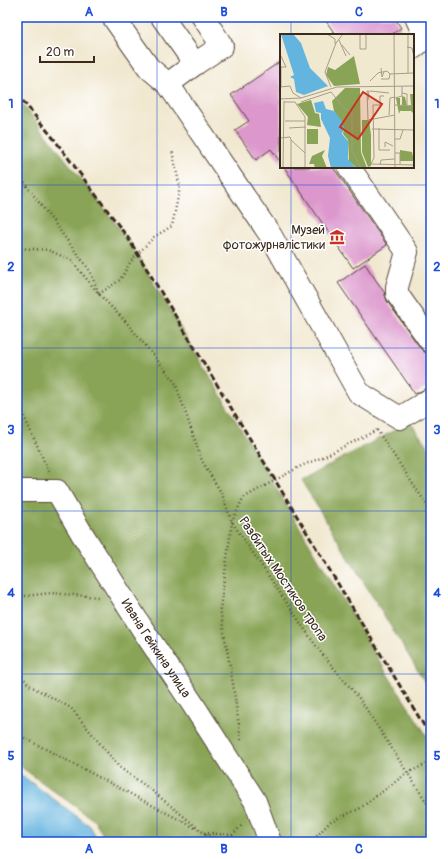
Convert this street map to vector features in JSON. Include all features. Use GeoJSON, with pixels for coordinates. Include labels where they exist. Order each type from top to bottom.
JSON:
{"type":"FeatureCollection","features":[{"type":"Feature","properties":{"kind":"lane"},"geometry":{"type":"LineString","coordinates":[[113,17],[149,68],[168,84],[271,236],[360,394],[400,418],[431,399]]}},
{"type":"Feature","properties":{"kind":"lane"},"geometry":{"type":"LineString","coordinates":[[162,17],[195,64]]}},
{"type":"Feature","properties":{"kind":"lane"},"geometry":{"type":"LineString","coordinates":[[168,84],[222,46],[203,17]]}},
{"type":"Feature","properties":{"kind":"lane"},"geometry":{"type":"LineString","coordinates":[[414,47],[419,44],[423,32],[416,17]]}},
{"type":"Feature","properties":{"kind":"lane"},"geometry":{"type":"LineString","coordinates":[[350,168],[406,252],[406,258],[397,287],[397,294],[431,342]]}},
{"type":"Feature","properties":{"kind":"lane"},"geometry":{"type":"LineString","coordinates":[[17,491],[57,491]]}},
{"type":"Feature","properties":{"kind":"lane","name":"Ивана Гейкина улица"},"geometry":{"type":"LineString","coordinates":[[57,491],[124,601],[255,801],[270,842]]}},
{"type":"Feature","properties":{"kind":"path"},"geometry":{"type":"LineString","coordinates":[[17,248],[48,250],[71,260],[99,294],[120,280],[131,260],[154,237],[172,226],[180,187],[172,151]]}},
{"type":"Feature","properties":{"kind":"path","name":"Разбитых Мостиков тропа"},"geometry":{"type":"LineString","coordinates":[[17,173],[90,271],[99,294],[127,323],[175,382],[202,461],[222,494],[232,522],[318,649],[358,698],[431,809]]}},
{"type":"Feature","properties":{"kind":"path"},"geometry":{"type":"LineString","coordinates":[[17,381],[22,412],[57,491]]}},
{"type":"Feature","properties":{"kind":"path"},"geometry":{"type":"LineString","coordinates":[[241,743],[233,684],[220,609],[232,522],[243,498],[301,466],[323,457],[400,418]]}},
{"type":"Feature","properties":{"kind":"path"},"geometry":{"type":"LineString","coordinates":[[377,430],[431,511]]}},
{"type":"Feature","properties":{"kind":"path"},"geometry":{"type":"LineString","coordinates":[[17,597],[51,593],[93,596],[124,601]]}},
{"type":"Feature","properties":{"kind":"path"},"geometry":{"type":"LineString","coordinates":[[17,670],[29,685],[71,708],[119,767],[150,789],[204,833],[212,842]]}},
{"type":"Feature","properties":{"kind":"path"},"geometry":{"type":"LineString","coordinates":[[17,734],[221,842]]}},
{"type":"Feature","properties":{"kind":"path"},"geometry":{"type":"LineString","coordinates":[[311,842],[331,822],[359,809],[407,773],[431,762]]}},
{"type":"Feature","properties":{"kind":"path"},"geometry":{"type":"LineString","coordinates":[[204,833],[232,835],[244,823],[255,801]]}},
{"type":"Feature","properties":{"kind":"green space"},"geometry":{"type":"Polygon","coordinates":[[[17,97],[127,238],[386,672],[431,742],[431,842],[107,842],[95,821],[17,764],[17,97]]]}},
{"type":"Feature","properties":{"kind":"green space"},"geometry":{"type":"Polygon","coordinates":[[[410,422],[431,451],[431,692],[301,480],[410,422]]]}},
{"type":"Feature","properties":{"kind":"water"},"geometry":{"type":"Polygon","coordinates":[[[17,772],[90,826],[99,842],[17,842],[17,772]]]}},
{"type":"Feature","properties":{"kind":"building"},"geometry":{"type":"Polygon","coordinates":[[[323,17],[394,17],[401,28],[392,34],[335,34],[323,17]]]}},
{"type":"Feature","properties":{"kind":"building"},"geometry":{"type":"Polygon","coordinates":[[[280,62],[280,162],[271,149],[256,160],[235,130],[249,121],[231,95],[280,62]]]}},
{"type":"Feature","properties":{"kind":"building"},"geometry":{"type":"Polygon","coordinates":[[[285,168],[334,168],[387,245],[353,268],[285,168]]]}},
{"type":"Feature","properties":{"kind":"building"},"geometry":{"type":"Polygon","coordinates":[[[365,264],[384,292],[387,301],[421,349],[431,359],[431,386],[415,394],[338,283],[365,264]]]}},
{"type":"Feature","properties":{"kind":"railway"},"geometry":{"type":"LineString","coordinates":[[17,94],[54,139],[128,238],[431,737]]}},
{"type":"Feature","properties":{"kind":"place","name":"Музей фотожурналістики"},"geometry":{"type":"Point","coordinates":[337,237]}}]}
